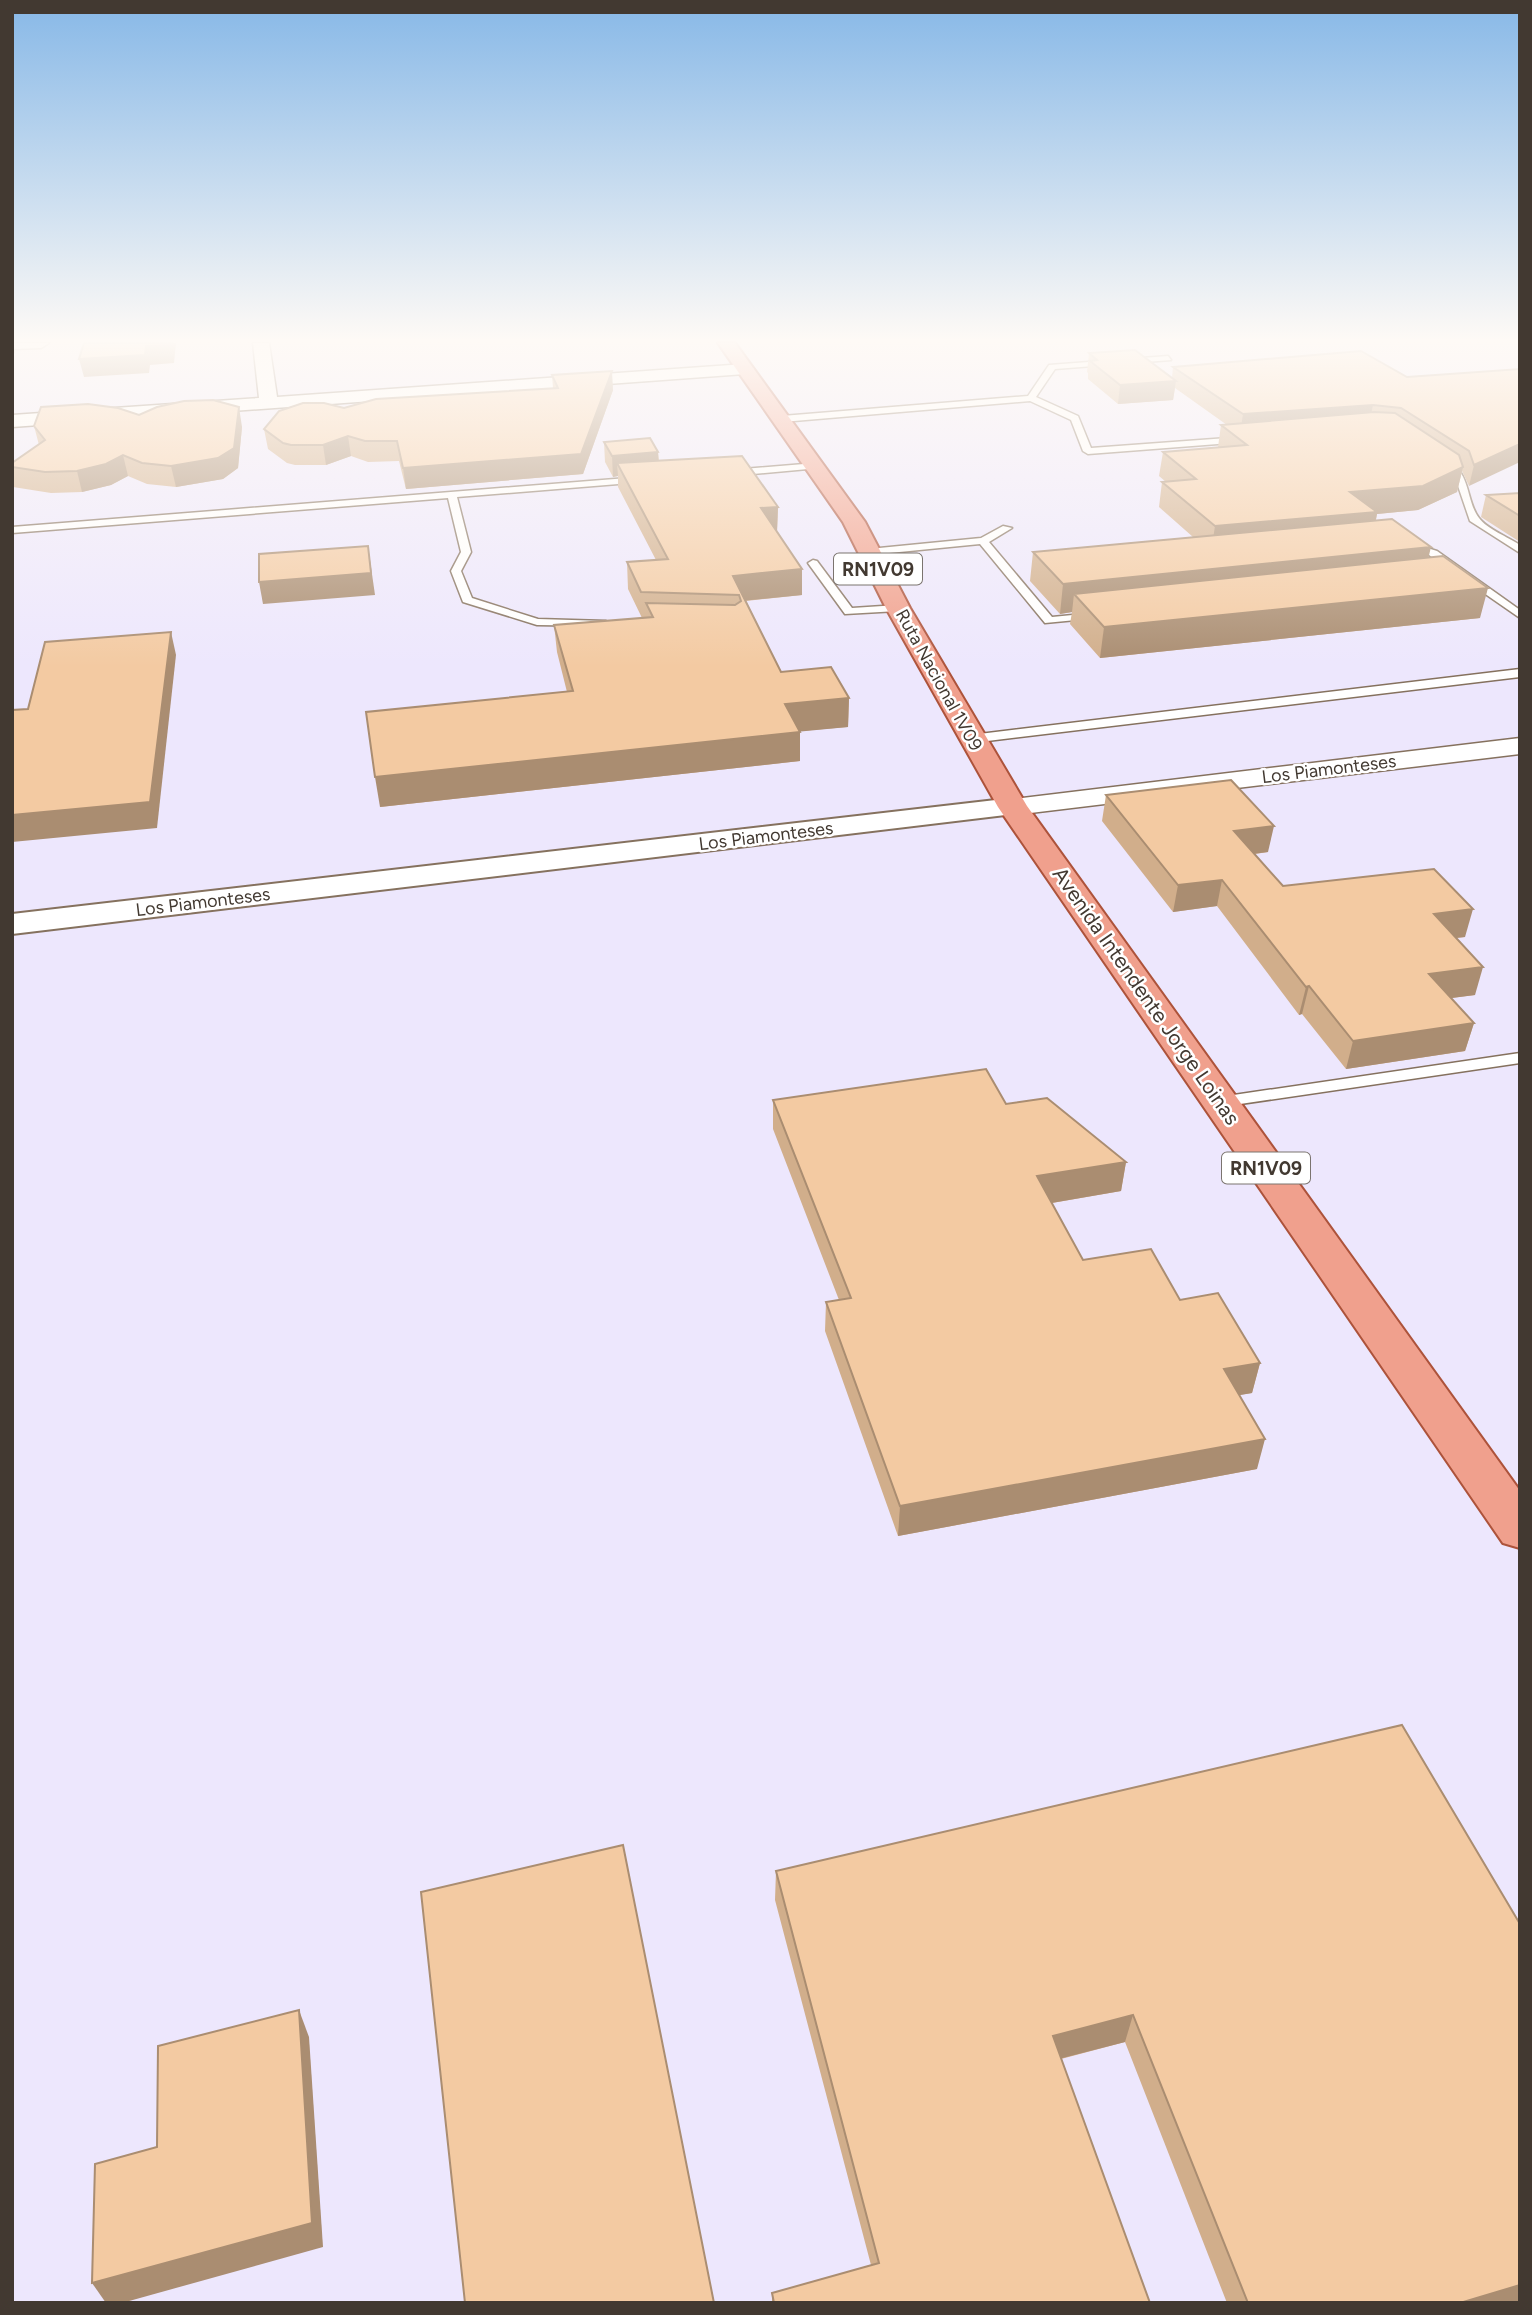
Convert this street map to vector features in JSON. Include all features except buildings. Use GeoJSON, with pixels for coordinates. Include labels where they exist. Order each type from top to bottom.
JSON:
{"type":"FeatureCollection","features":[{"type":"Feature","properties":{"kind":"main road","name":"Ruta Nacional 1V09"},"geometry":{"type":"LineString","coordinates":[[805,451],[854,522],[971,739],[1013,807]]}},
{"type":"Feature","properties":{"kind":"main road","name":"Los Piamonteses"},"geometry":{"type":"LineString","coordinates":[[12,924],[1013,807]]}},
{"type":"Feature","properties":{"kind":"main road","name":"Avenida Intendente Jorge Loinas"},"geometry":{"type":"LineString","coordinates":[[1013,807],[1520,1529]]}},
{"type":"Feature","properties":{"kind":"street","name":"Los Piamonteses"},"geometry":{"type":"LineString","coordinates":[[1013,807],[1520,746]]}},
{"type":"Feature","properties":{"kind":"lane"},"geometry":{"type":"LineString","coordinates":[[1437,461],[1458,476],[1474,519],[1520,550]]}},
{"type":"Feature","properties":{"kind":"lane"},"geometry":{"type":"LineString","coordinates":[[720,474],[816,466]]}},
{"type":"Feature","properties":{"kind":"lane"},"geometry":{"type":"LineString","coordinates":[[12,530],[651,479]]}},
{"type":"Feature","properties":{"kind":"lane"},"geometry":{"type":"LineString","coordinates":[[452,495],[466,552],[456,571],[467,600],[537,622],[616,624]]}},
{"type":"Feature","properties":{"kind":"lane"},"geometry":{"type":"LineString","coordinates":[[869,552],[983,541],[1007,528]]}},
{"type":"Feature","properties":{"kind":"lane"},"geometry":{"type":"LineString","coordinates":[[983,541],[1015,576],[1049,621],[1104,615]]}},
{"type":"Feature","properties":{"kind":"lane"},"geometry":{"type":"LineString","coordinates":[[1392,541],[1433,553],[1520,615]]}},
{"type":"Feature","properties":{"kind":"lane"},"geometry":{"type":"LineString","coordinates":[[813,563],[849,612],[898,608]]}},
{"type":"Feature","properties":{"kind":"lane"},"geometry":{"type":"LineString","coordinates":[[1015,576],[1028,575]]}},
{"type":"Feature","properties":{"kind":"lane"},"geometry":{"type":"LineString","coordinates":[[1452,578],[1466,577]]}},
{"type":"Feature","properties":{"kind":"lane"},"geometry":{"type":"LineString","coordinates":[[971,739],[1520,673]]}},
{"type":"Feature","properties":{"kind":"lane"},"geometry":{"type":"LineString","coordinates":[[1220,1102],[1520,1058]]}},
{"type":"Feature","properties":{"kind":"shaded area"},"geometry":{"type":"Polygon","coordinates":[[[12,451],[1520,451],[1520,2303],[12,2303],[12,451]]]}}]}
